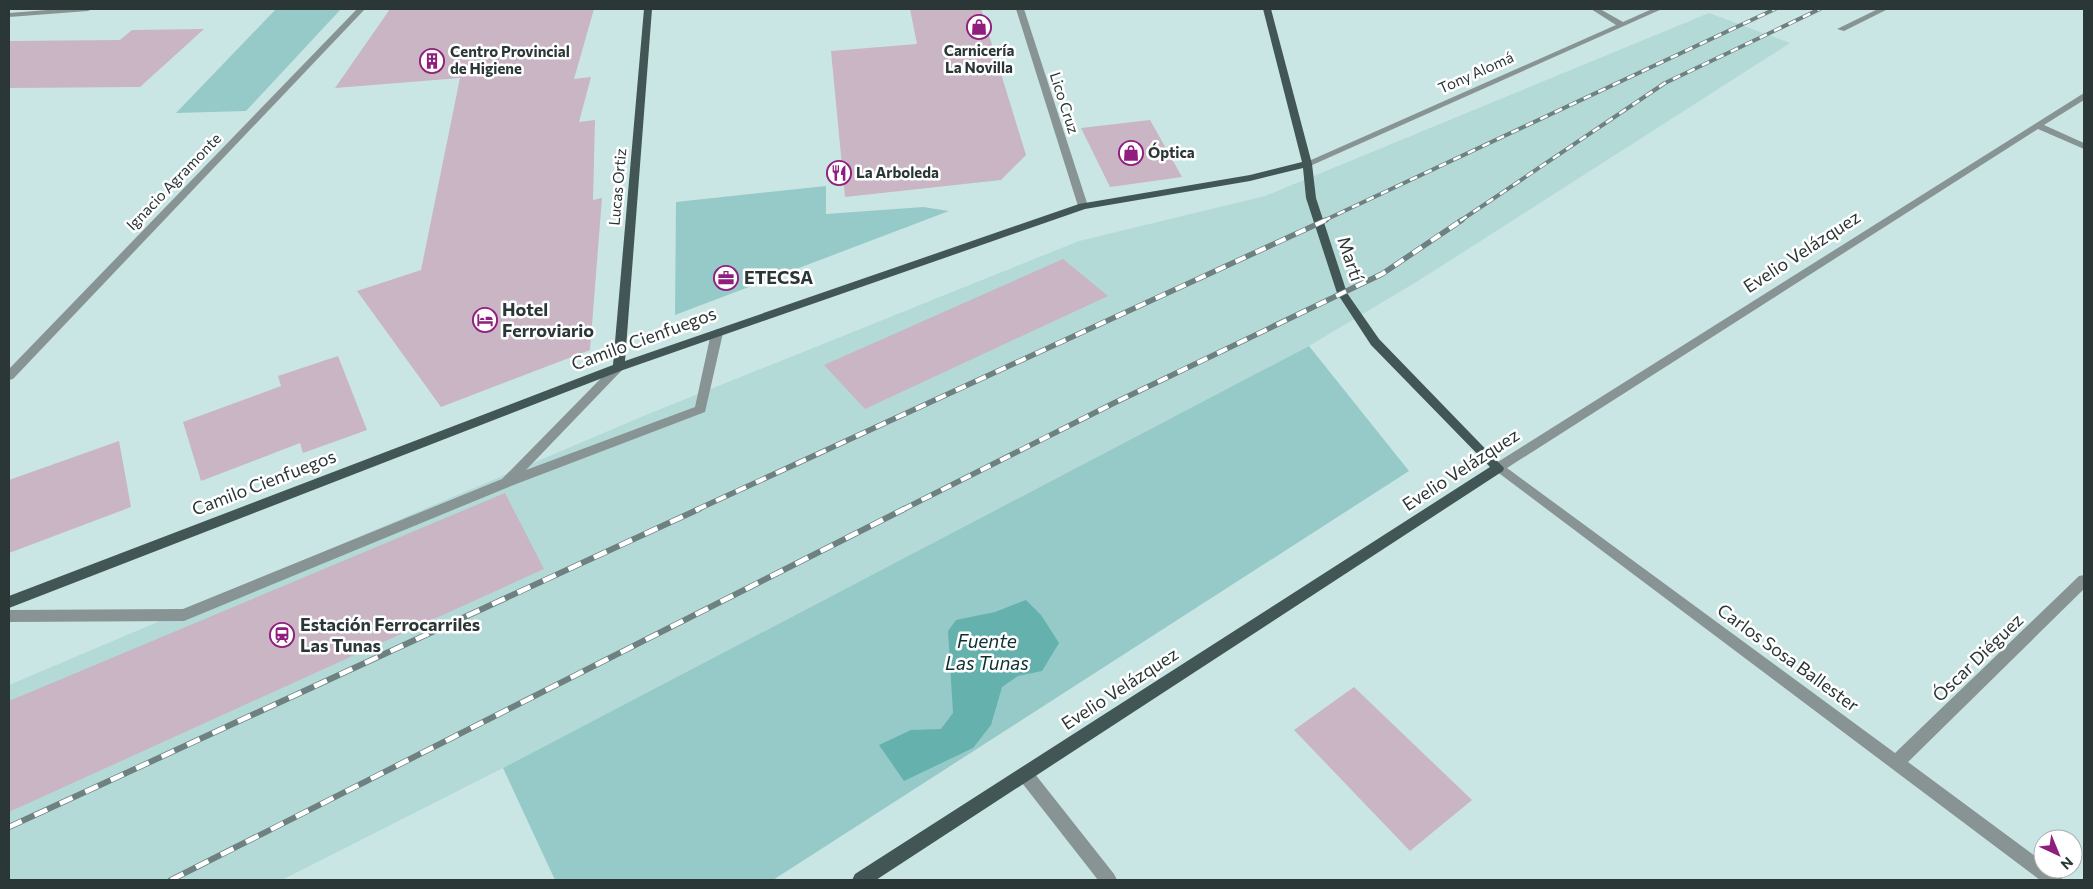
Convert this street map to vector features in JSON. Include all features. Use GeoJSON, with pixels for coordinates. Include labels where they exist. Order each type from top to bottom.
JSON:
{"type":"FeatureCollection","features":[{"type":"Feature","properties":{"kind":"main road","name":"Lucas Ortiz"},"geometry":{"type":"LineString","coordinates":[[619,367],[648,9]]}},
{"type":"Feature","properties":{"kind":"main road","name":"Martí"},"geometry":{"type":"LineString","coordinates":[[1267,9],[1307,164],[1311,198],[1342,293],[1375,342],[1498,468]]}},
{"type":"Feature","properties":{"kind":"main road","name":"Camilo Cienfuegos"},"geometry":{"type":"LineString","coordinates":[[9,602],[619,367],[1083,206],[1250,178],[1307,164]]}},
{"type":"Feature","properties":{"kind":"main road","name":"Evelio Velázquez"},"geometry":{"type":"LineString","coordinates":[[861,880],[1498,468]]}},
{"type":"Feature","properties":{"kind":"street"},"geometry":{"type":"LineString","coordinates":[[9,15],[88,9]]}},
{"type":"Feature","properties":{"kind":"street","name":"Ignacio Agramonte"},"geometry":{"type":"LineString","coordinates":[[9,376],[360,9]]}},
{"type":"Feature","properties":{"kind":"street","name":"Lico Cruz"},"geometry":{"type":"LineString","coordinates":[[1020,9],[1083,206]]}},
{"type":"Feature","properties":{"kind":"street"},"geometry":{"type":"LineString","coordinates":[[1594,9],[1621,24]]}},
{"type":"Feature","properties":{"kind":"street","name":"Tony Alomá"},"geometry":{"type":"LineString","coordinates":[[1307,164],[1658,9]]}},
{"type":"Feature","properties":{"kind":"street"},"geometry":{"type":"LineString","coordinates":[[1841,29],[1884,9]]}},
{"type":"Feature","properties":{"kind":"street","name":"Evelio Velázquez"},"geometry":{"type":"LineString","coordinates":[[1498,468],[1934,189],[2084,96]]}},
{"type":"Feature","properties":{"kind":"street"},"geometry":{"type":"LineString","coordinates":[[2038,126],[2084,146]]}},
{"type":"Feature","properties":{"kind":"street"},"geometry":{"type":"LineString","coordinates":[[9,616],[184,615],[507,482],[701,409],[717,334]]}},
{"type":"Feature","properties":{"kind":"street"},"geometry":{"type":"LineString","coordinates":[[507,482],[619,367]]}},
{"type":"Feature","properties":{"kind":"street","name":"Carlos Sosa Ballester"},"geometry":{"type":"LineString","coordinates":[[1498,468],[2054,880]]}},
{"type":"Feature","properties":{"kind":"street","name":"Óscar Diéguez"},"geometry":{"type":"LineString","coordinates":[[1897,762],[2084,580]]}},
{"type":"Feature","properties":{"kind":"street"},"geometry":{"type":"LineString","coordinates":[[1025,774],[1108,880]]}},
{"type":"Feature","properties":{"kind":"shaded area"},"geometry":{"type":"Polygon","coordinates":[[[276,9],[341,9],[246,111],[176,113],[276,9]]]}},
{"type":"Feature","properties":{"kind":"shaded area"},"geometry":{"type":"Polygon","coordinates":[[[1709,13],[1790,43],[1418,281],[1309,346],[503,768],[282,880],[9,880],[9,685],[646,415],[1079,241],[1265,196],[1709,13]]]}},
{"type":"Feature","properties":{"kind":"shaded area"},"geometry":{"type":"Polygon","coordinates":[[[826,186],[826,214],[923,207],[949,211],[675,315],[676,202],[826,186]]]}},
{"type":"Feature","properties":{"kind":"shaded area"},"geometry":{"type":"Polygon","coordinates":[[[1309,346],[1409,471],[773,880],[555,880],[503,768],[1309,346]]]}},
{"type":"Feature","properties":{"kind":"water","name":"Fuente Las Tunas"},"geometry":{"type":"Polygon","coordinates":[[[1026,600],[1041,615],[1059,643],[1042,671],[1018,676],[1002,687],[991,725],[973,748],[904,781],[879,745],[911,730],[941,729],[953,713],[948,631],[956,620],[995,612],[1026,600]]]}},
{"type":"Feature","properties":{"kind":"building"},"geometry":{"type":"Polygon","coordinates":[[[390,9],[594,9],[574,79],[591,77],[579,122],[595,120],[593,200],[602,198],[590,350],[441,407],[357,291],[421,270],[460,78],[335,88],[390,9]]]}},
{"type":"Feature","properties":{"kind":"building"},"geometry":{"type":"Polygon","coordinates":[[[910,9],[981,9],[1026,155],[1001,180],[845,197],[831,51],[917,44],[910,9]]]}},
{"type":"Feature","properties":{"kind":"building"},"geometry":{"type":"Polygon","coordinates":[[[204,29],[140,87],[9,88],[9,41],[120,40],[132,30],[204,29]]]}},
{"type":"Feature","properties":{"kind":"building","name":"Óptica"},"geometry":{"type":"Polygon","coordinates":[[[1150,120],[1182,177],[1110,187],[1081,128],[1150,120]]]}},
{"type":"Feature","properties":{"kind":"building"},"geometry":{"type":"Polygon","coordinates":[[[1063,259],[1108,296],[865,409],[824,365],[1063,259]]]}},
{"type":"Feature","properties":{"kind":"building"},"geometry":{"type":"Polygon","coordinates":[[[338,356],[367,430],[303,453],[300,443],[201,481],[183,422],[281,386],[278,376],[338,356]]]}},
{"type":"Feature","properties":{"kind":"building"},"geometry":{"type":"Polygon","coordinates":[[[119,441],[131,507],[9,553],[9,480],[119,441]]]}},
{"type":"Feature","properties":{"kind":"building","name":"Estación Ferrocarriles Las Tunas"},"geometry":{"type":"Polygon","coordinates":[[[505,493],[544,569],[9,812],[9,701],[505,493]]]}},
{"type":"Feature","properties":{"kind":"building"},"geometry":{"type":"Polygon","coordinates":[[[1354,687],[1472,800],[1410,851],[1294,730],[1354,687]]]}},
{"type":"Feature","properties":{"kind":"railway"},"geometry":{"type":"LineString","coordinates":[[1323,221],[1775,9]]}},
{"type":"Feature","properties":{"kind":"railway"},"geometry":{"type":"LineString","coordinates":[[1460,221],[1665,83],[1820,9]]}},
{"type":"Feature","properties":{"kind":"railway"},"geometry":{"type":"LineString","coordinates":[[696,510],[1326,220]]}},
{"type":"Feature","properties":{"kind":"railway"},"geometry":{"type":"LineString","coordinates":[[902,510],[1114,403],[1382,274],[1462,220]]}},
{"type":"Feature","properties":{"kind":"railway"},"geometry":{"type":"LineString","coordinates":[[9,827],[699,509]]}},
{"type":"Feature","properties":{"kind":"railway"},"geometry":{"type":"LineString","coordinates":[[171,880],[904,509]]}},
{"type":"Feature","properties":{"kind":"place","name":"Carnicería La Novilla"},"geometry":{"type":"Point","coordinates":[979,27]}},
{"type":"Feature","properties":{"kind":"place","name":"Centro Provincial de Higiene"},"geometry":{"type":"Point","coordinates":[432,61]}},
{"type":"Feature","properties":{"kind":"place","name":"Óptica"},"geometry":{"type":"Point","coordinates":[1131,153]}},
{"type":"Feature","properties":{"kind":"place","name":"La Arboleda"},"geometry":{"type":"Point","coordinates":[839,173]}},
{"type":"Feature","properties":{"kind":"place","name":"ETECSA"},"geometry":{"type":"Point","coordinates":[726,278]}},
{"type":"Feature","properties":{"kind":"place","name":"Hotel Ferroviario"},"geometry":{"type":"Point","coordinates":[485,320]}},
{"type":"Feature","properties":{"kind":"place","name":"Estación Ferrocarriles Las Tunas"},"geometry":{"type":"Point","coordinates":[282,635]}}]}
